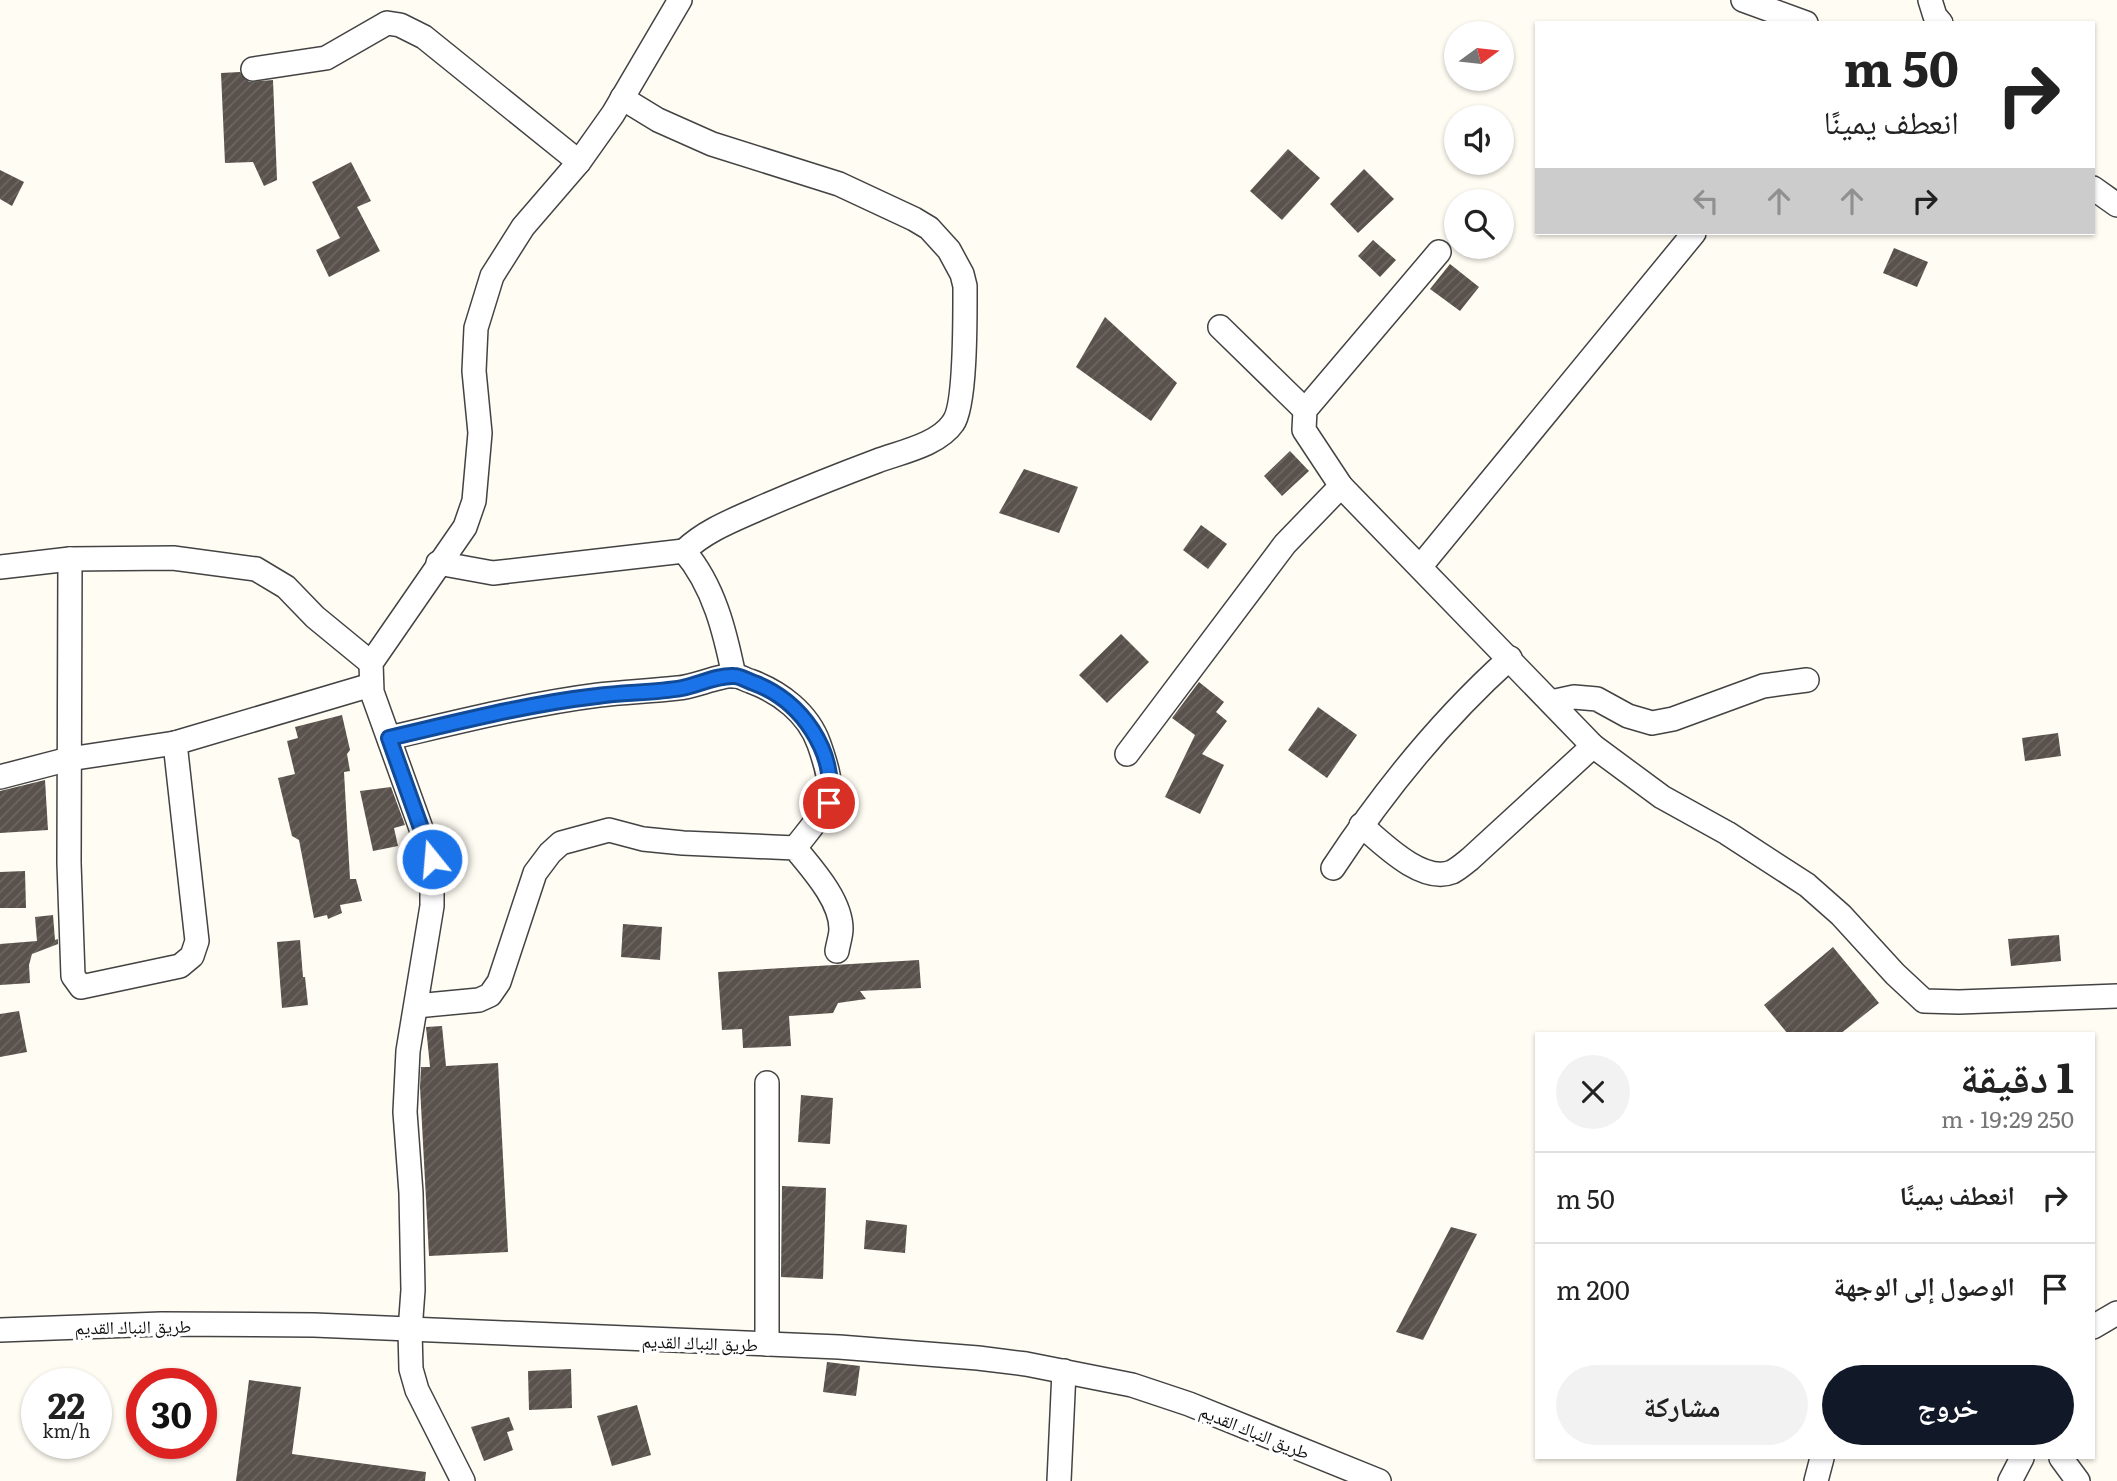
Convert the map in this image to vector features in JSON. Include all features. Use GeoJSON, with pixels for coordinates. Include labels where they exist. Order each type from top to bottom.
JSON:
{"type":"FeatureCollection","features":[{"type":"Feature","properties":{"kind":"street"},"geometry":{"type":"LineString","coordinates":[[0,777],[69,760],[175,743],[371,674],[438,563],[465,527],[474,500],[480,433],[474,371],[475,328],[492,276],[523,227],[579,162],[622,99],[681,0]]}},
{"type":"Feature","properties":{"kind":"street"},"geometry":{"type":"LineString","coordinates":[[1743,0],[1801,21]]}},
{"type":"Feature","properties":{"kind":"street"},"geometry":{"type":"LineString","coordinates":[[1930,0],[1939,21]]}},
{"type":"Feature","properties":{"kind":"street"},"geometry":{"type":"LineString","coordinates":[[253,69],[326,58],[387,23],[400,25],[424,37],[579,162]]}},
{"type":"Feature","properties":{"kind":"street"},"geometry":{"type":"LineString","coordinates":[[438,563],[493,573],[684,551],[699,536],[803,489],[922,445],[943,434],[954,422],[962,398],[965,286],[962,274],[949,250],[929,228],[839,184],[712,144],[658,120],[622,99]]}},
{"type":"Feature","properties":{"kind":"street"},"geometry":{"type":"LineString","coordinates":[[2095,190],[2117,205]]}},
{"type":"Feature","properties":{"kind":"street"},"geometry":{"type":"LineString","coordinates":[[1420,567],[1692,235]]}},
{"type":"Feature","properties":{"kind":"street"},"geometry":{"type":"LineString","coordinates":[[1439,252],[1305,410],[1304,430],[1341,486],[1593,746],[1662,797],[1727,833],[1807,885],[1841,915],[1895,974],[1924,1001],[2117,996]]}},
{"type":"Feature","properties":{"kind":"street"},"geometry":{"type":"LineString","coordinates":[[1220,327],[1305,410]]}},
{"type":"Feature","properties":{"kind":"street"},"geometry":{"type":"LineString","coordinates":[[1127,754],[1285,544],[1341,486]]}},
{"type":"Feature","properties":{"kind":"street"},"geometry":{"type":"LineString","coordinates":[[684,551],[701,575],[724,628],[734,676]]}},
{"type":"Feature","properties":{"kind":"street"},"geometry":{"type":"LineString","coordinates":[[0,567],[69,559],[173,558],[256,569],[286,587],[371,674],[389,738],[432,859],[432,906],[408,1051],[405,1112],[413,1290],[411,1369],[417,1390],[463,1481]]}},
{"type":"Feature","properties":{"kind":"street"},"geometry":{"type":"LineString","coordinates":[[69,559],[69,863],[73,976],[80,987],[180,966],[192,956],[197,941],[175,743]]}},
{"type":"Feature","properties":{"kind":"street"},"geometry":{"type":"LineString","coordinates":[[1333,868],[1361,825],[1470,694],[1510,658]]}},
{"type":"Feature","properties":{"kind":"street"},"geometry":{"type":"LineString","coordinates":[[389,738],[533,706],[597,696],[682,688],[734,676],[766,687],[790,703],[806,719],[818,740],[827,766],[831,789],[829,803],[795,848]]}},
{"type":"Feature","properties":{"kind":"street"},"geometry":{"type":"LineString","coordinates":[[1551,702],[1574,697],[1597,699],[1628,716],[1652,723],[1673,719],[1763,686],[1807,680]]}},
{"type":"Feature","properties":{"kind":"street"},"geometry":{"type":"LineString","coordinates":[[1361,825],[1413,867],[1434,873],[1451,873],[1470,859],[1593,746]]}},
{"type":"Feature","properties":{"kind":"street"},"geometry":{"type":"LineString","coordinates":[[416,1006],[479,1000],[490,995],[499,982],[535,873],[561,843],[609,830],[643,839],[683,843],[795,848],[825,886],[835,910],[841,928],[837,951]]}},
{"type":"Feature","properties":{"kind":"street"},"geometry":{"type":"LineString","coordinates":[[766,1345],[767,1083]]}},
{"type":"Feature","properties":{"kind":"street"},"geometry":{"type":"LineString","coordinates":[[2095,1326],[2117,1313]]}},
{"type":"Feature","properties":{"kind":"street","name":"طريق النباك القديم"},"geometry":{"type":"LineString","coordinates":[[0,1330],[160,1324],[314,1325],[901,1351],[978,1358],[1132,1385],[1189,1404],[1379,1481]]}},
{"type":"Feature","properties":{"kind":"street"},"geometry":{"type":"LineString","coordinates":[[1059,1481],[1064,1371]]}},
{"type":"Feature","properties":{"kind":"street"},"geometry":{"type":"LineString","coordinates":[[1816,1481],[1822,1459]]}},
{"type":"Feature","properties":{"kind":"street"},"geometry":{"type":"LineString","coordinates":[[2010,1481],[2021,1459]]}},
{"type":"Feature","properties":{"kind":"street"},"geometry":{"type":"LineString","coordinates":[[2061,1459],[2078,1481]]}},
{"type":"Feature","properties":{"kind":"building"},"geometry":{"type":"Polygon","coordinates":[[[240,72],[249,82],[273,80],[277,180],[264,186],[253,162],[225,163],[221,73],[240,72]]]}},
{"type":"Feature","properties":{"kind":"building"},"geometry":{"type":"Polygon","coordinates":[[[1288,149],[1320,178],[1282,220],[1250,191],[1288,149]]]}},
{"type":"Feature","properties":{"kind":"building"},"geometry":{"type":"Polygon","coordinates":[[[351,162],[371,201],[357,207],[380,251],[329,277],[316,250],[340,238],[312,182],[351,162]]]}},
{"type":"Feature","properties":{"kind":"building"},"geometry":{"type":"Polygon","coordinates":[[[1364,169],[1394,199],[1358,233],[1330,204],[1364,169]]]}},
{"type":"Feature","properties":{"kind":"building"},"geometry":{"type":"Polygon","coordinates":[[[0,170],[24,182],[12,206],[0,199],[0,170]]]}},
{"type":"Feature","properties":{"kind":"building"},"geometry":{"type":"Polygon","coordinates":[[[1373,240],[1396,260],[1380,277],[1358,256],[1373,240]]]}},
{"type":"Feature","properties":{"kind":"building"},"geometry":{"type":"Polygon","coordinates":[[[1894,248],[1928,262],[1917,287],[1883,273],[1894,248]]]}},
{"type":"Feature","properties":{"kind":"building"},"geometry":{"type":"Polygon","coordinates":[[[1450,264],[1479,287],[1460,311],[1430,289],[1450,264]]]}},
{"type":"Feature","properties":{"kind":"building"},"geometry":{"type":"Polygon","coordinates":[[[1105,317],[1177,383],[1151,421],[1076,367],[1105,317]]]}},
{"type":"Feature","properties":{"kind":"building"},"geometry":{"type":"Polygon","coordinates":[[[1290,451],[1309,471],[1282,496],[1264,476],[1290,451]]]}},
{"type":"Feature","properties":{"kind":"building"},"geometry":{"type":"Polygon","coordinates":[[[1024,469],[1078,487],[1059,533],[999,513],[1024,469]]]}},
{"type":"Feature","properties":{"kind":"building"},"geometry":{"type":"Polygon","coordinates":[[[1201,525],[1227,544],[1208,569],[1183,550],[1201,525]]]}},
{"type":"Feature","properties":{"kind":"building"},"geometry":{"type":"Polygon","coordinates":[[[1121,634],[1149,662],[1107,703],[1079,675],[1121,634]]]}},
{"type":"Feature","properties":{"kind":"building"},"geometry":{"type":"Polygon","coordinates":[[[1199,682],[1224,702],[1216,712],[1227,721],[1202,754],[1224,765],[1200,814],[1165,797],[1195,735],[1172,718],[1199,682]]]}},
{"type":"Feature","properties":{"kind":"building"},"geometry":{"type":"Polygon","coordinates":[[[1318,707],[1357,735],[1327,778],[1288,750],[1318,707]]]}},
{"type":"Feature","properties":{"kind":"building"},"geometry":{"type":"Polygon","coordinates":[[[342,715],[350,750],[347,754],[350,771],[344,772],[350,879],[356,879],[362,901],[340,905],[342,913],[328,919],[327,915],[314,918],[299,840],[292,836],[278,778],[295,774],[287,741],[298,738],[295,727],[342,715]]]}},
{"type":"Feature","properties":{"kind":"building"},"geometry":{"type":"Polygon","coordinates":[[[2058,733],[2061,756],[2025,761],[2022,738],[2058,733]]]}},
{"type":"Feature","properties":{"kind":"building"},"geometry":{"type":"Polygon","coordinates":[[[45,780],[48,830],[0,833],[0,791],[45,780]]]}},
{"type":"Feature","properties":{"kind":"building"},"geometry":{"type":"Polygon","coordinates":[[[391,787],[405,825],[394,828],[398,846],[373,851],[360,791],[391,787]]]}},
{"type":"Feature","properties":{"kind":"building"},"geometry":{"type":"Polygon","coordinates":[[[25,871],[26,908],[0,908],[0,872],[25,871]]]}},
{"type":"Feature","properties":{"kind":"building"},"geometry":{"type":"Polygon","coordinates":[[[53,915],[55,940],[58,939],[58,944],[32,954],[29,965],[30,983],[0,985],[0,944],[37,941],[35,917],[53,915]]]}},
{"type":"Feature","properties":{"kind":"building"},"geometry":{"type":"Polygon","coordinates":[[[623,924],[662,927],[660,960],[621,957],[623,924]]]}},
{"type":"Feature","properties":{"kind":"building"},"geometry":{"type":"Polygon","coordinates":[[[2059,935],[2061,961],[2011,966],[2008,939],[2059,935]]]}},
{"type":"Feature","properties":{"kind":"building"},"geometry":{"type":"Polygon","coordinates":[[[300,940],[308,1005],[282,1008],[277,942],[300,940]]]}},
{"type":"Feature","properties":{"kind":"building"},"geometry":{"type":"Polygon","coordinates":[[[1833,947],[1879,1003],[1843,1032],[1786,1032],[1764,1005],[1833,947]]]}},
{"type":"Feature","properties":{"kind":"building"},"geometry":{"type":"Polygon","coordinates":[[[919,960],[921,988],[860,991],[866,999],[838,1003],[833,1013],[789,1016],[791,1046],[743,1048],[742,1029],[722,1030],[718,972],[919,960]]]}},
{"type":"Feature","properties":{"kind":"building"},"geometry":{"type":"Polygon","coordinates":[[[19,1011],[27,1052],[0,1057],[0,1014],[19,1011]]]}},
{"type":"Feature","properties":{"kind":"building"},"geometry":{"type":"Polygon","coordinates":[[[442,1026],[446,1066],[498,1063],[508,1252],[429,1256],[421,1067],[430,1067],[426,1027],[442,1026]]]}},
{"type":"Feature","properties":{"kind":"building"},"geometry":{"type":"Polygon","coordinates":[[[801,1095],[833,1098],[830,1144],[798,1142],[801,1095]]]}},
{"type":"Feature","properties":{"kind":"building"},"geometry":{"type":"Polygon","coordinates":[[[782,1186],[826,1188],[823,1279],[781,1277],[782,1186]]]}},
{"type":"Feature","properties":{"kind":"building"},"geometry":{"type":"Polygon","coordinates":[[[866,1220],[907,1225],[905,1253],[864,1249],[866,1220]]]}},
{"type":"Feature","properties":{"kind":"building"},"geometry":{"type":"Polygon","coordinates":[[[1451,1227],[1477,1234],[1423,1340],[1396,1332],[1451,1227]]]}},
{"type":"Feature","properties":{"kind":"building"},"geometry":{"type":"Polygon","coordinates":[[[827,1362],[860,1366],[856,1396],[823,1392],[827,1362]]]}},
{"type":"Feature","properties":{"kind":"building"},"geometry":{"type":"Polygon","coordinates":[[[571,1369],[572,1408],[529,1410],[528,1371],[571,1369]]]}},
{"type":"Feature","properties":{"kind":"building"},"geometry":{"type":"Polygon","coordinates":[[[249,1380],[301,1387],[292,1454],[426,1472],[425,1481],[236,1481],[249,1380]]]}},
{"type":"Feature","properties":{"kind":"building"},"geometry":{"type":"Polygon","coordinates":[[[637,1405],[651,1455],[612,1466],[597,1416],[637,1405]]]}},
{"type":"Feature","properties":{"kind":"building"},"geometry":{"type":"Polygon","coordinates":[[[509,1417],[514,1430],[507,1432],[513,1450],[484,1461],[471,1427],[509,1417]]]}},
{"type":"Feature","properties":{"kind":"route"},"geometry":{"type":"LineString","coordinates":[[432,859],[389,738],[533,706],[597,696],[682,688],[734,676],[766,687],[790,703],[806,719],[818,740],[827,766],[831,789],[829,803]]}}]}
